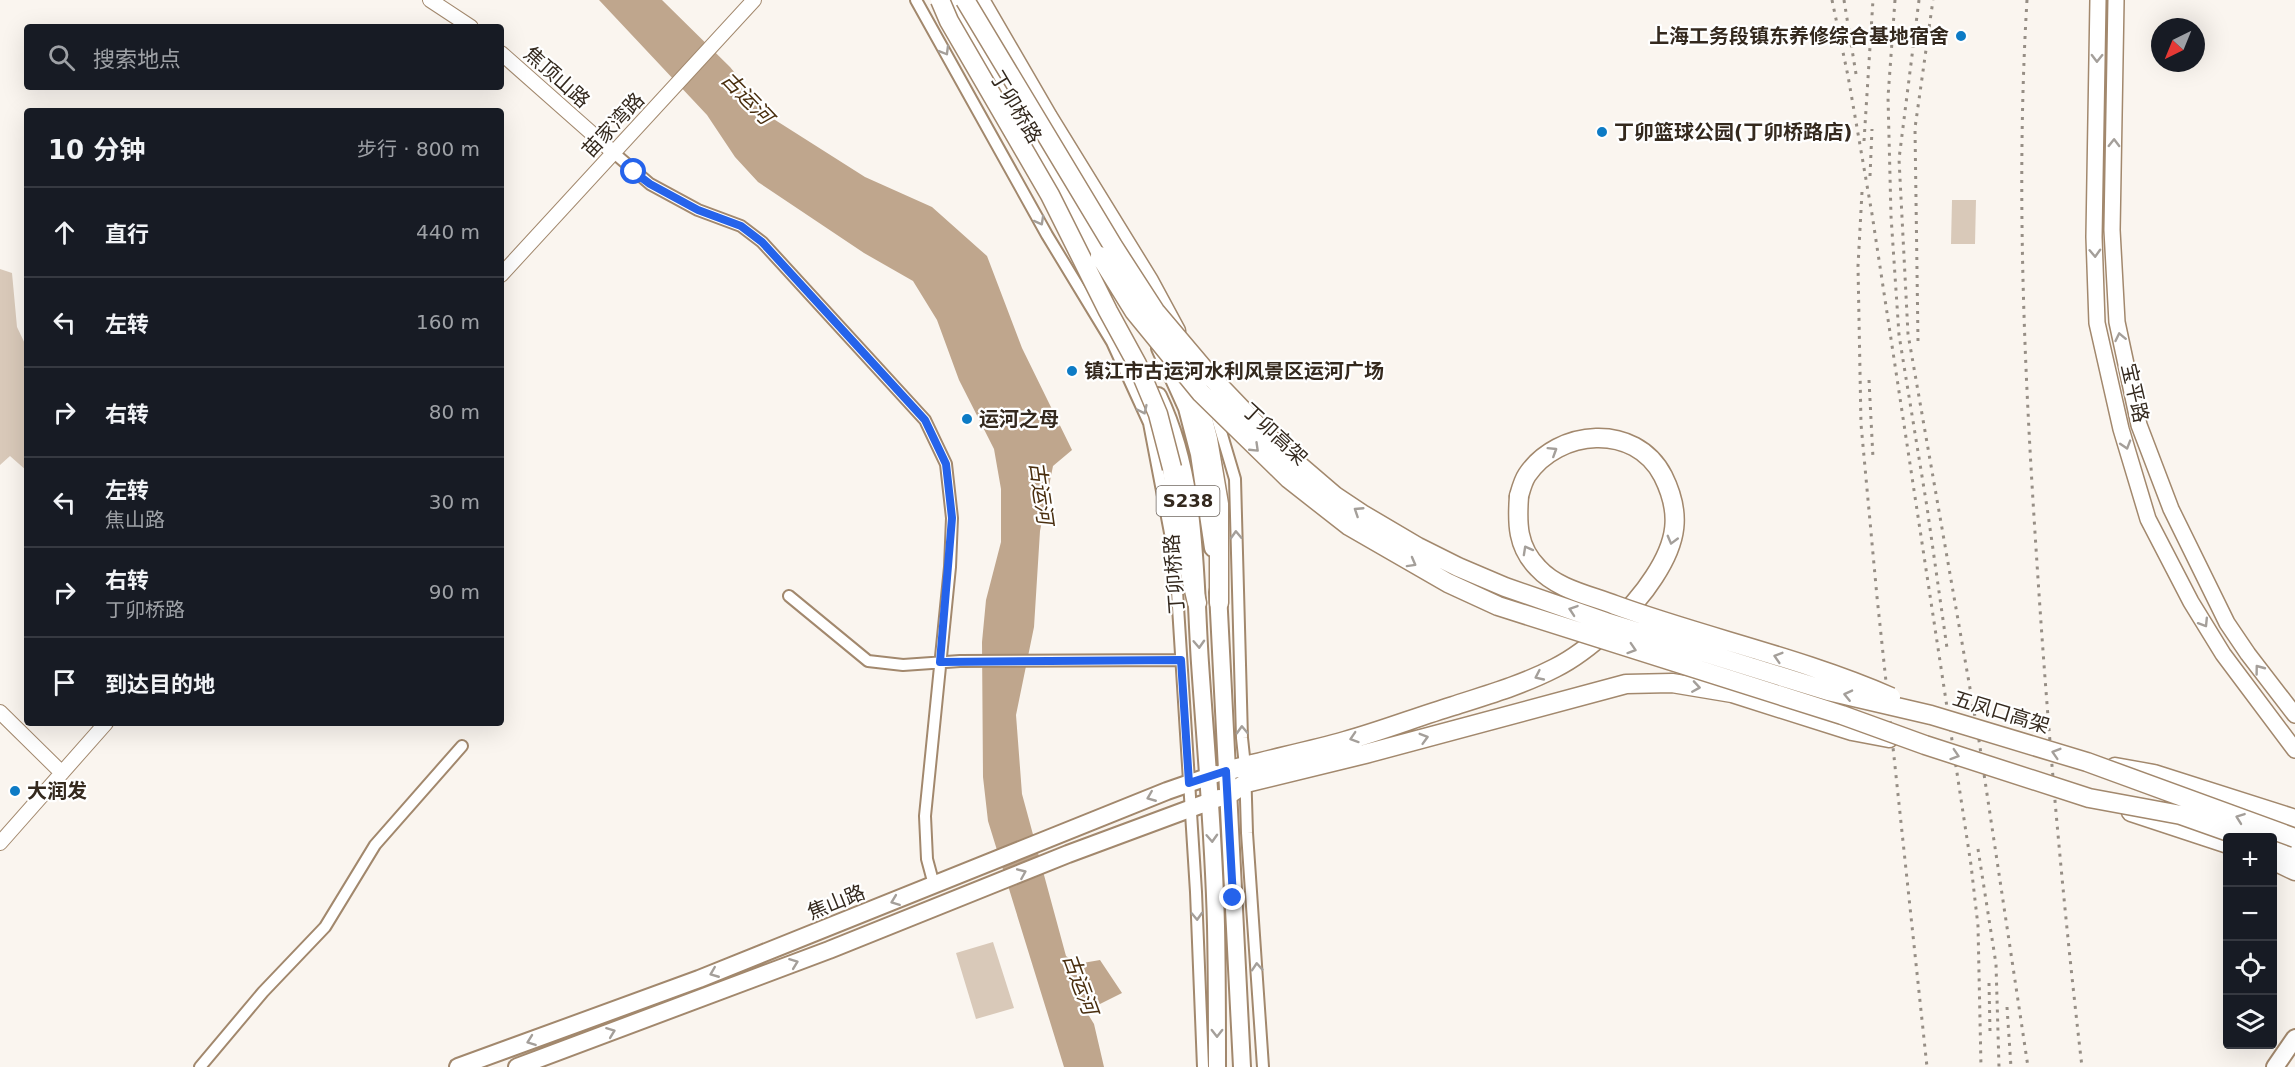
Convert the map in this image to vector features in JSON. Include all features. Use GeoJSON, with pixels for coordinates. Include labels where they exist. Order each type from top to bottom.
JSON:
{"type":"FeatureCollection","features":[{"type":"Feature","properties":{"kind":"highway"},"geometry":{"type":"LineString","coordinates":[[940,0],[949,21],[1050,195],[1107,310],[1137,364],[1158,414],[1172,468],[1179,526],[1197,603]]}},
{"type":"Feature","properties":{"kind":"highway","name":"丁卯高架"},"geometry":{"type":"LineString","coordinates":[[951,0],[1106,251]]}},
{"type":"Feature","properties":{"kind":"highway","name":"丁卯高架"},"geometry":{"type":"LineString","coordinates":[[965,0],[1106,251],[1134,311],[1201,393],[1289,479],[1349,526],[1448,583],[1498,606],[1684,656]]}},
{"type":"Feature","properties":{"kind":"highway"},"geometry":{"type":"LineString","coordinates":[[978,0],[1173,322],[1194,384],[1208,439],[1219,504],[1219,603]]}},
{"type":"Feature","properties":{"kind":"highway"},"geometry":{"type":"LineString","coordinates":[[1228,795],[1246,774],[1521,684],[1557,667],[1596,639],[1639,598],[1665,561],[1674,539],[1676,514],[1670,491],[1658,468],[1641,451],[1620,440],[1600,437],[1576,440],[1554,449],[1525,477],[1519,496],[1517,525],[1523,546],[1538,568],[1562,585],[1665,623],[1847,678],[1931,715]]}},
{"type":"Feature","properties":{"kind":"highway"},"geometry":{"type":"LineString","coordinates":[[1684,656],[1925,745],[2223,842]]}},
{"type":"Feature","properties":{"kind":"highway","name":"五凤口高架"},"geometry":{"type":"LineString","coordinates":[[1684,656],[1931,715],[2087,762],[2295,838]]}},
{"type":"Feature","properties":{"kind":"highway"},"geometry":{"type":"LineString","coordinates":[[1226,771],[1246,774],[1365,754],[1626,684],[1672,683],[1732,693],[1852,731],[1925,745]]}},
{"type":"Feature","properties":{"kind":"highway"},"geometry":{"type":"LineString","coordinates":[[2087,762],[2154,774],[2295,819]]}},
{"type":"Feature","properties":{"kind":"highway"},"geometry":{"type":"LineString","coordinates":[[2089,798],[2181,815],[2234,833]]}},
{"type":"Feature","properties":{"kind":"highway"},"geometry":{"type":"LineString","coordinates":[[2277,849],[2295,855]]}},
{"type":"Feature","properties":{"kind":"highway"},"geometry":{"type":"LineString","coordinates":[[2277,862],[2295,871]]}},
{"type":"Feature","properties":{"kind":"main road","name":"丁卯桥路"},"geometry":{"type":"LineString","coordinates":[[932,0],[975,80],[1133,343],[1172,424],[1184,470],[1192,530],[1216,926],[1217,1067]]}},
{"type":"Feature","properties":{"kind":"main road","name":"丁卯桥路"},"geometry":{"type":"LineString","coordinates":[[978,0],[1156,341],[1187,408],[1199,454],[1219,603],[1242,1067]]}},
{"type":"Feature","properties":{"kind":"main road","name":"宝平路"},"geometry":{"type":"LineString","coordinates":[[2098,0],[2094,237],[2097,323],[2121,429],[2148,519],[2191,602],[2223,654],[2295,750]]}},
{"type":"Feature","properties":{"kind":"main road","name":"宝平路"},"geometry":{"type":"LineString","coordinates":[[2116,0],[2112,230],[2117,322],[2139,425],[2171,510],[2227,622],[2295,716]]}},
{"type":"Feature","properties":{"kind":"main road","name":"焦山路"},"geometry":{"type":"LineString","coordinates":[[459,1067],[699,979],[1189,783],[1226,771]]}},
{"type":"Feature","properties":{"kind":"main road"},"geometry":{"type":"LineString","coordinates":[[517,1067],[976,893],[1068,854],[1228,795]]}},
{"type":"Feature","properties":{"kind":"main road"},"geometry":{"type":"LineString","coordinates":[[2275,1067],[2295,1038]]}},
{"type":"Feature","properties":{"kind":"street"},"geometry":{"type":"LineString","coordinates":[[430,0],[466,24]]}},
{"type":"Feature","properties":{"kind":"street","name":"苗家湾路"},"geometry":{"type":"LineString","coordinates":[[504,272],[754,0]]}},
{"type":"Feature","properties":{"kind":"street"},"geometry":{"type":"LineString","coordinates":[[916,0],[1047,235],[1112,342],[1149,423],[1175,559],[1191,807],[1203,1067]]}},
{"type":"Feature","properties":{"kind":"street"},"geometry":{"type":"LineString","coordinates":[[986,0],[1053,113],[1153,273],[1199,363],[1234,479],[1247,833],[1263,1067]]}},
{"type":"Feature","properties":{"kind":"street","name":"焦顶山路"},"geometry":{"type":"LineString","coordinates":[[504,56],[614,153]]}},
{"type":"Feature","properties":{"kind":"street"},"geometry":{"type":"LineString","coordinates":[[614,153],[650,184],[698,210],[741,226],[762,242],[925,420],[946,464],[952,518],[925,816],[927,859],[934,885]]}},
{"type":"Feature","properties":{"kind":"street"},"geometry":{"type":"LineString","coordinates":[[789,596],[868,661],[903,665],[993,661],[1181,660]]}},
{"type":"Feature","properties":{"kind":"street"},"geometry":{"type":"LineString","coordinates":[[0,712],[62,773]]}},
{"type":"Feature","properties":{"kind":"street"},"geometry":{"type":"LineString","coordinates":[[0,843],[103,726]]}},
{"type":"Feature","properties":{"kind":"street"},"geometry":{"type":"LineString","coordinates":[[200,1067],[263,992],[325,927],[375,845],[462,746]]}},
{"type":"Feature","properties":{"kind":"shaded area"},"geometry":{"type":"Polygon","coordinates":[[[1952,200],[1976,200],[1975,244],[1951,244],[1952,200]]]}},
{"type":"Feature","properties":{"kind":"shaded area"},"geometry":{"type":"Polygon","coordinates":[[[0,269],[12,273],[17,327],[24,342],[24,468],[10,456],[0,465],[0,269]]]}},
{"type":"Feature","properties":{"kind":"shaded area"},"geometry":{"type":"Polygon","coordinates":[[[993,942],[1014,1008],[976,1019],[956,953],[993,942]]]}},
{"type":"Feature","properties":{"kind":"water","name":"古运河"},"geometry":{"type":"Polygon","coordinates":[[[599,0],[662,0],[730,67],[772,118],[865,177],[932,207],[987,256],[1022,348],[1072,450],[1053,466],[1040,531],[1034,627],[1016,715],[1022,794],[1066,956],[1077,964],[1100,960],[1122,993],[1086,1011],[1094,1024],[1104,1067],[1064,1067],[988,821],[983,777],[982,642],[986,600],[1001,542],[1001,489],[994,449],[959,380],[937,320],[913,281],[864,253],[758,182],[735,157],[707,115],[599,0]]]}},
{"type":"Feature","properties":{"kind":"railway"},"geometry":{"type":"LineString","coordinates":[[1832,0],[1872,214],[1971,865],[1978,926],[1981,1067]]}},
{"type":"Feature","properties":{"kind":"railway"},"geometry":{"type":"LineString","coordinates":[[1844,0],[1856,74]]}},
{"type":"Feature","properties":{"kind":"railway"},"geometry":{"type":"LineString","coordinates":[[1864,141],[1873,0]]}},
{"type":"Feature","properties":{"kind":"railway"},"geometry":{"type":"LineString","coordinates":[[1895,0],[1888,97],[1891,216],[1899,335],[1947,648]]}},
{"type":"Feature","properties":{"kind":"railway"},"geometry":{"type":"LineString","coordinates":[[1919,0],[1899,159],[1908,334],[1978,734],[2028,1067]]}},
{"type":"Feature","properties":{"kind":"railway"},"geometry":{"type":"LineString","coordinates":[[1918,341],[1915,128],[1933,0]]}},
{"type":"Feature","properties":{"kind":"railway"},"geometry":{"type":"LineString","coordinates":[[2027,0],[2022,206],[2028,411],[2050,743],[2082,1067]]}},
{"type":"Feature","properties":{"kind":"railway"},"geometry":{"type":"LineString","coordinates":[[1870,176],[1872,129]]}},
{"type":"Feature","properties":{"kind":"railway"},"geometry":{"type":"LineString","coordinates":[[1862,192],[1858,266],[1861,424],[1927,1067]]}},
{"type":"Feature","properties":{"kind":"railway"},"geometry":{"type":"LineString","coordinates":[[1869,380],[1873,458]]}},
{"type":"Feature","properties":{"kind":"railway"},"geometry":{"type":"LineString","coordinates":[[1978,849],[1996,964],[1999,1067]]}},
{"type":"Feature","properties":{"kind":"railway"},"geometry":{"type":"LineString","coordinates":[[1989,983],[1990,1031]]}},
{"type":"Feature","properties":{"kind":"railway"},"geometry":{"type":"LineString","coordinates":[[2007,1007],[2011,1067]]}},
{"type":"Feature","properties":{"kind":"place","name":"上海工务段镇东养修综合基地宿舍"},"geometry":{"type":"Point","coordinates":[1961,36]}},
{"type":"Feature","properties":{"kind":"place","name":"丁卯篮球公园(丁卯桥路店)"},"geometry":{"type":"Point","coordinates":[1602,132]}},
{"type":"Feature","properties":{"kind":"place","name":"镇江市古运河水利风景区运河广场"},"geometry":{"type":"Point","coordinates":[1072,371]}},
{"type":"Feature","properties":{"kind":"place","name":"运河之母"},"geometry":{"type":"Point","coordinates":[967,419]}},
{"type":"Feature","properties":{"kind":"place","name":"大润发"},"geometry":{"type":"Point","coordinates":[15,791]}},
{"type":"Feature","properties":{"kind":"route"},"geometry":{"type":"LineString","coordinates":[[634,172],[650,184],[698,210],[741,226],[762,242],[925,420],[946,464],[952,518],[950,567],[940,662],[1181,660],[1189,783],[1226,771],[1233,898]]}}]}
